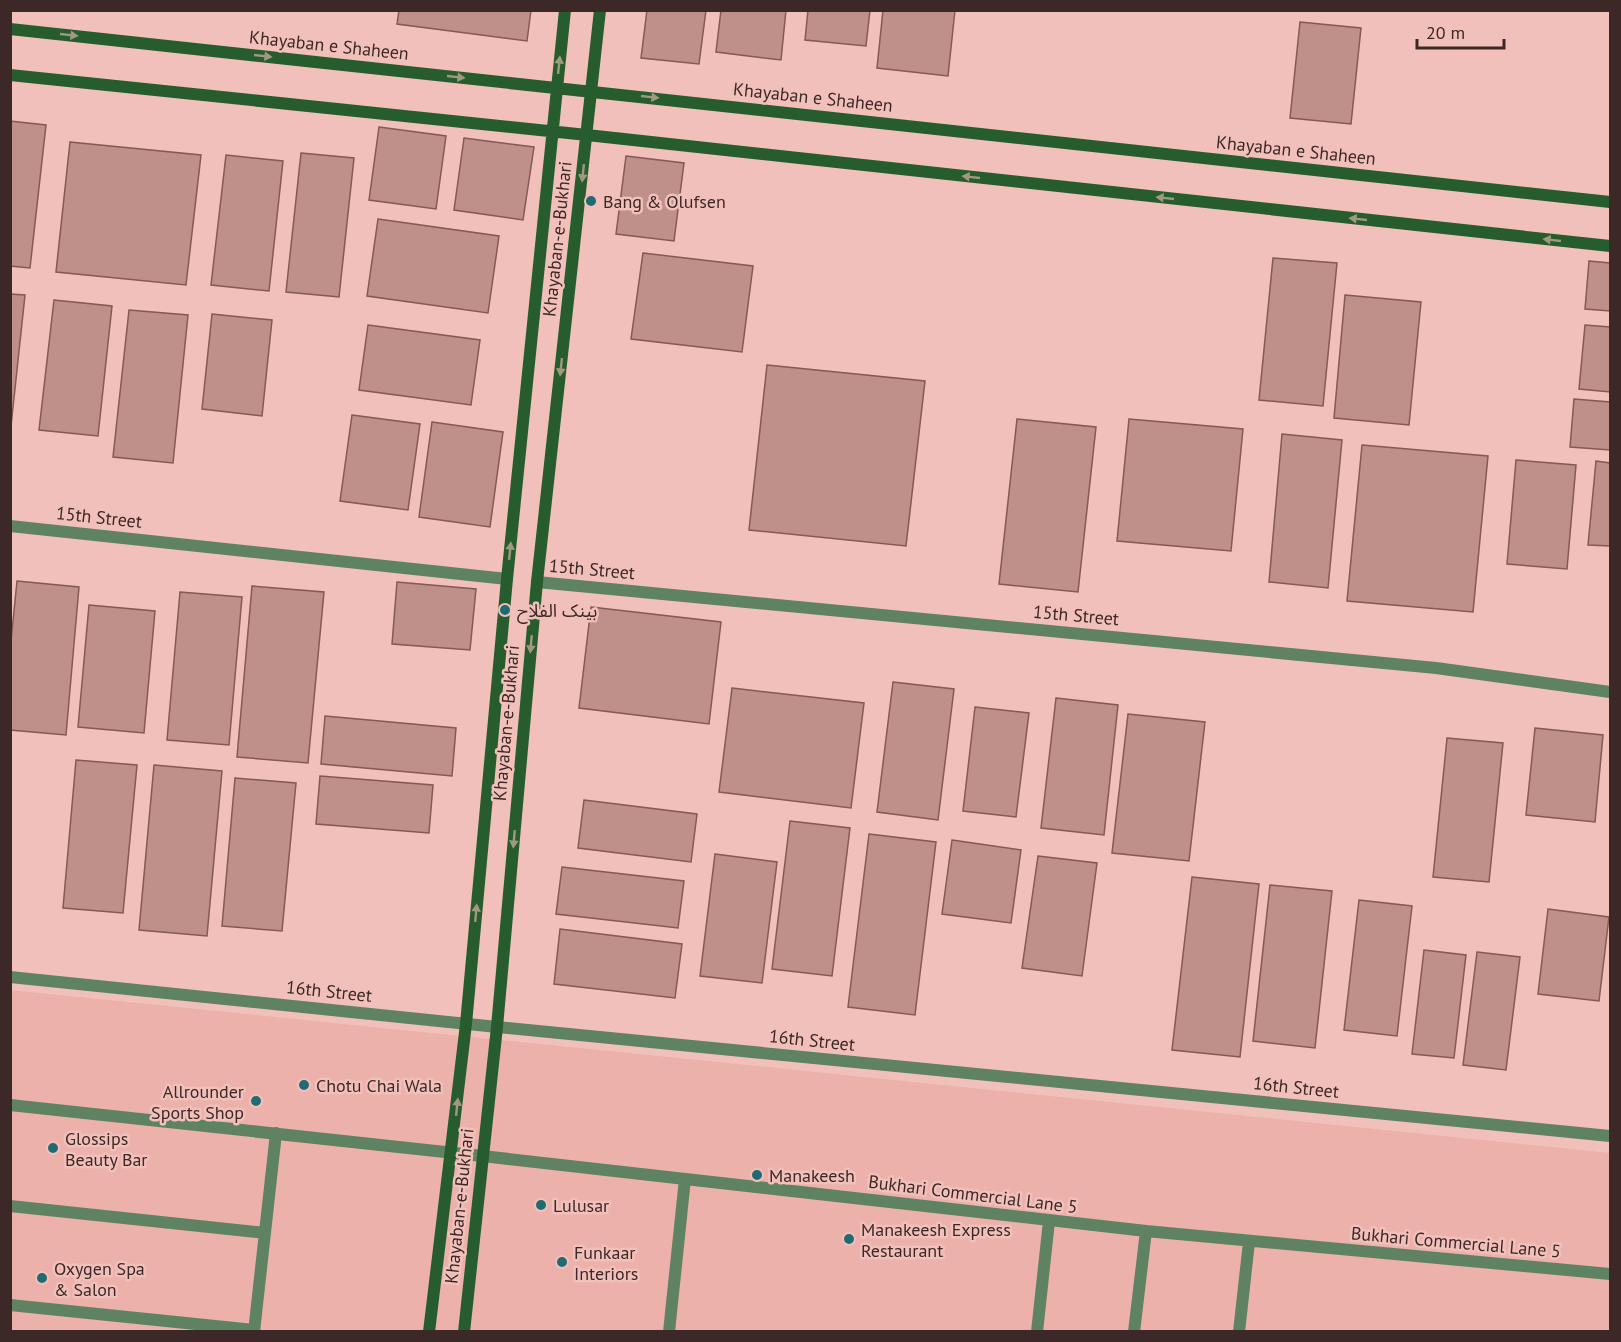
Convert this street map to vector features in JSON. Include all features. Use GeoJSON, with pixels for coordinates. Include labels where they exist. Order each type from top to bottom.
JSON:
{"type":"FeatureCollection","features":[{"type":"Feature","properties":{"kind":"main road","name":"Khayaban-e-Bukhari"},"geometry":{"type":"LineString","coordinates":[[429,1332],[466,1024],[507,579],[565,10]]}},
{"type":"Feature","properties":{"kind":"main road","name":"Khayaban-e-Bukhari"},"geometry":{"type":"LineString","coordinates":[[464,1332],[498,1027],[537,582],[600,10]]}},
{"type":"Feature","properties":{"kind":"main road","name":"Khayaban e Shaheen"},"geometry":{"type":"LineString","coordinates":[[10,29],[1611,202]]}},
{"type":"Feature","properties":{"kind":"main road"},"geometry":{"type":"LineString","coordinates":[[10,75],[553,131],[1611,246]]}},
{"type":"Feature","properties":{"kind":"street","name":"15th Street"},"geometry":{"type":"LineString","coordinates":[[10,526],[507,579]]}},
{"type":"Feature","properties":{"kind":"street","name":"15th Street"},"geometry":{"type":"LineString","coordinates":[[537,582],[1436,668],[1611,692]]}},
{"type":"Feature","properties":{"kind":"street","name":"16th Street"},"geometry":{"type":"LineString","coordinates":[[10,977],[1611,1136]]}},
{"type":"Feature","properties":{"kind":"street","name":"Bukhari Commercial Lane 5"},"geometry":{"type":"LineString","coordinates":[[10,1105],[1049,1221],[1249,1242],[1611,1274]]}},
{"type":"Feature","properties":{"kind":"street"},"geometry":{"type":"LineString","coordinates":[[10,1305],[254,1331],[276,1133]]}},
{"type":"Feature","properties":{"kind":"street"},"geometry":{"type":"LineString","coordinates":[[669,1332],[685,1179]]}},
{"type":"Feature","properties":{"kind":"street"},"geometry":{"type":"LineString","coordinates":[[10,1206],[265,1233]]}},
{"type":"Feature","properties":{"kind":"street"},"geometry":{"type":"LineString","coordinates":[[1037,1332],[1049,1221]]}},
{"type":"Feature","properties":{"kind":"street"},"geometry":{"type":"LineString","coordinates":[[1134,1332],[1146,1231]]}},
{"type":"Feature","properties":{"kind":"street"},"geometry":{"type":"LineString","coordinates":[[1239,1332],[1249,1242]]}},
{"type":"Feature","properties":{"kind":"shaded area"},"geometry":{"type":"Polygon","coordinates":[[[10,990],[1610,1153],[1610,1331],[11,1331],[10,990]]]}},
{"type":"Feature","properties":{"kind":"building"},"geometry":{"type":"Polygon","coordinates":[[[399,10],[531,10],[527,41],[397,24],[399,10]]]}},
{"type":"Feature","properties":{"kind":"building"},"geometry":{"type":"Polygon","coordinates":[[[647,10],[706,10],[699,64],[641,58],[647,10]]]}},
{"type":"Feature","properties":{"kind":"building"},"geometry":{"type":"Polygon","coordinates":[[[721,10],[786,10],[781,60],[716,52],[721,10]]]}},
{"type":"Feature","properties":{"kind":"building"},"geometry":{"type":"Polygon","coordinates":[[[808,10],[870,10],[866,46],[805,40],[808,10]]]}},
{"type":"Feature","properties":{"kind":"building"},"geometry":{"type":"Polygon","coordinates":[[[883,10],[955,10],[948,76],[877,68],[883,10]]]}},
{"type":"Feature","properties":{"kind":"building"},"geometry":{"type":"Polygon","coordinates":[[[1300,22],[1361,28],[1351,124],[1290,118],[1300,22]]]}},
{"type":"Feature","properties":{"kind":"building"},"geometry":{"type":"Polygon","coordinates":[[[10,121],[46,125],[30,268],[10,266],[10,121]]]}},
{"type":"Feature","properties":{"kind":"building"},"geometry":{"type":"Polygon","coordinates":[[[379,127],[446,136],[436,209],[369,200],[379,127]]]}},
{"type":"Feature","properties":{"kind":"building"},"geometry":{"type":"Polygon","coordinates":[[[464,138],[534,147],[523,220],[454,210],[464,138]]]}},
{"type":"Feature","properties":{"kind":"building"},"geometry":{"type":"Polygon","coordinates":[[[70,142],[201,155],[186,285],[56,272],[70,142]]]}},
{"type":"Feature","properties":{"kind":"building"},"geometry":{"type":"Polygon","coordinates":[[[301,153],[354,158],[339,297],[286,292],[301,153]]]}},
{"type":"Feature","properties":{"kind":"building"},"geometry":{"type":"Polygon","coordinates":[[[226,155],[283,161],[269,291],[211,285],[226,155]]]}},
{"type":"Feature","properties":{"kind":"building"},"geometry":{"type":"Polygon","coordinates":[[[626,156],[684,163],[674,241],[616,234],[626,156]]]}},
{"type":"Feature","properties":{"kind":"building"},"geometry":{"type":"Polygon","coordinates":[[[378,219],[499,236],[488,313],[367,296],[378,219]]]}},
{"type":"Feature","properties":{"kind":"building"},"geometry":{"type":"Polygon","coordinates":[[[643,253],[753,266],[742,352],[631,339],[643,253]]]}},
{"type":"Feature","properties":{"kind":"building"},"geometry":{"type":"Polygon","coordinates":[[[1273,258],[1337,263],[1323,406],[1259,400],[1273,258]]]}},
{"type":"Feature","properties":{"kind":"building"},"geometry":{"type":"Polygon","coordinates":[[[1589,261],[1610,263],[1610,311],[1585,309],[1589,261]]]}},
{"type":"Feature","properties":{"kind":"building"},"geometry":{"type":"Polygon","coordinates":[[[10,294],[25,295],[11,426],[10,426],[10,294]]]}},
{"type":"Feature","properties":{"kind":"building"},"geometry":{"type":"Polygon","coordinates":[[[1345,295],[1421,302],[1409,425],[1334,418],[1345,295]]]}},
{"type":"Feature","properties":{"kind":"building"},"geometry":{"type":"Polygon","coordinates":[[[54,300],[112,306],[98,436],[39,430],[54,300]]]}},
{"type":"Feature","properties":{"kind":"building"},"geometry":{"type":"Polygon","coordinates":[[[129,310],[188,315],[173,463],[113,457],[129,310]]]}},
{"type":"Feature","properties":{"kind":"building"},"geometry":{"type":"Polygon","coordinates":[[[212,314],[272,320],[262,416],[202,409],[212,314]]]}},
{"type":"Feature","properties":{"kind":"building"},"geometry":{"type":"Polygon","coordinates":[[[368,325],[480,340],[471,405],[359,390],[368,325]]]}},
{"type":"Feature","properties":{"kind":"building"},"geometry":{"type":"Polygon","coordinates":[[[1585,325],[1610,327],[1610,392],[1579,389],[1585,325]]]}},
{"type":"Feature","properties":{"kind":"building"},"geometry":{"type":"Polygon","coordinates":[[[767,365],[925,381],[906,546],[749,530],[767,365]]]}},
{"type":"Feature","properties":{"kind":"building"},"geometry":{"type":"Polygon","coordinates":[[[1574,399],[1610,402],[1610,450],[1570,447],[1574,399]]]}},
{"type":"Feature","properties":{"kind":"building"},"geometry":{"type":"Polygon","coordinates":[[[352,415],[420,424],[408,510],[340,501],[352,415]]]}},
{"type":"Feature","properties":{"kind":"building"},"geometry":{"type":"Polygon","coordinates":[[[1017,419],[1096,427],[1078,592],[999,584],[1017,419]]]}},
{"type":"Feature","properties":{"kind":"building"},"geometry":{"type":"Polygon","coordinates":[[[1129,419],[1243,429],[1231,551],[1117,541],[1129,419]]]}},
{"type":"Feature","properties":{"kind":"building"},"geometry":{"type":"Polygon","coordinates":[[[432,422],[503,432],[490,527],[419,517],[432,422]]]}},
{"type":"Feature","properties":{"kind":"building"},"geometry":{"type":"Polygon","coordinates":[[[1282,434],[1342,440],[1328,588],[1269,582],[1282,434]]]}},
{"type":"Feature","properties":{"kind":"building"},"geometry":{"type":"Polygon","coordinates":[[[1362,445],[1488,456],[1473,612],[1347,601],[1362,445]]]}},
{"type":"Feature","properties":{"kind":"building"},"geometry":{"type":"Polygon","coordinates":[[[1516,460],[1576,465],[1567,569],[1507,564],[1516,460]]]}},
{"type":"Feature","properties":{"kind":"building"},"geometry":{"type":"Polygon","coordinates":[[[1596,461],[1610,463],[1610,546],[1588,545],[1596,461]]]}},
{"type":"Feature","properties":{"kind":"building"},"geometry":{"type":"Polygon","coordinates":[[[17,581],[79,587],[66,735],[10,730],[10,651],[17,581]]]}},
{"type":"Feature","properties":{"kind":"building"},"geometry":{"type":"Polygon","coordinates":[[[397,582],[476,589],[470,650],[392,644],[397,582]]]}},
{"type":"Feature","properties":{"kind":"building"},"geometry":{"type":"Polygon","coordinates":[[[252,586],[324,592],[308,763],[237,757],[252,586]]]}},
{"type":"Feature","properties":{"kind":"building"},"geometry":{"type":"Polygon","coordinates":[[[180,592],[242,597],[229,745],[167,740],[180,592]]]}},
{"type":"Feature","properties":{"kind":"building"},"geometry":{"type":"Polygon","coordinates":[[[89,605],[155,611],[144,733],[78,727],[89,605]]]}},
{"type":"Feature","properties":{"kind":"building"},"geometry":{"type":"Polygon","coordinates":[[[591,607],[721,622],[709,724],[579,708],[591,607]]]}},
{"type":"Feature","properties":{"kind":"building"},"geometry":{"type":"Polygon","coordinates":[[[893,682],[954,689],[938,820],[877,812],[893,682]]]}},
{"type":"Feature","properties":{"kind":"building"},"geometry":{"type":"Polygon","coordinates":[[[732,688],[864,703],[851,808],[719,792],[732,688]]]}},
{"type":"Feature","properties":{"kind":"building"},"geometry":{"type":"Polygon","coordinates":[[[1056,698],[1118,705],[1104,835],[1041,828],[1056,698]]]}},
{"type":"Feature","properties":{"kind":"building"},"geometry":{"type":"Polygon","coordinates":[[[975,707],[1029,713],[1016,817],[963,811],[975,707]]]}},
{"type":"Feature","properties":{"kind":"building"},"geometry":{"type":"Polygon","coordinates":[[[1128,714],[1205,722],[1189,861],[1112,853],[1128,714]]]}},
{"type":"Feature","properties":{"kind":"building"},"geometry":{"type":"Polygon","coordinates":[[[325,716],[456,728],[452,776],[321,764],[325,716]]]}},
{"type":"Feature","properties":{"kind":"building"},"geometry":{"type":"Polygon","coordinates":[[[1535,728],[1603,735],[1595,822],[1526,815],[1535,728]]]}},
{"type":"Feature","properties":{"kind":"building"},"geometry":{"type":"Polygon","coordinates":[[[1447,738],[1503,743],[1489,882],[1433,877],[1447,738]]]}},
{"type":"Feature","properties":{"kind":"building"},"geometry":{"type":"Polygon","coordinates":[[[76,760],[137,765],[123,913],[63,908],[76,760]]]}},
{"type":"Feature","properties":{"kind":"building"},"geometry":{"type":"Polygon","coordinates":[[[154,765],[222,771],[207,936],[139,930],[154,765]]]}},
{"type":"Feature","properties":{"kind":"building"},"geometry":{"type":"Polygon","coordinates":[[[320,776],[433,785],[429,833],[316,824],[320,776]]]}},
{"type":"Feature","properties":{"kind":"building"},"geometry":{"type":"Polygon","coordinates":[[[235,778],[296,783],[282,931],[222,926],[235,778]]]}},
{"type":"Feature","properties":{"kind":"building"},"geometry":{"type":"Polygon","coordinates":[[[584,800],[697,814],[691,862],[578,848],[584,800]]]}},
{"type":"Feature","properties":{"kind":"building"},"geometry":{"type":"Polygon","coordinates":[[[790,821],[850,828],[832,976],[772,969],[790,821]]]}},
{"type":"Feature","properties":{"kind":"building"},"geometry":{"type":"Polygon","coordinates":[[[869,834],[936,842],[915,1015],[848,1007],[869,834]]]}},
{"type":"Feature","properties":{"kind":"building"},"geometry":{"type":"Polygon","coordinates":[[[952,840],[1021,850],[1011,923],[942,914],[952,840]]]}},
{"type":"Feature","properties":{"kind":"building"},"geometry":{"type":"Polygon","coordinates":[[[715,854],[777,862],[762,983],[700,976],[715,854]]]}},
{"type":"Feature","properties":{"kind":"building"},"geometry":{"type":"Polygon","coordinates":[[[1038,856],[1097,863],[1082,976],[1022,968],[1038,856]]]}},
{"type":"Feature","properties":{"kind":"building"},"geometry":{"type":"Polygon","coordinates":[[[562,867],[684,881],[678,928],[556,914],[562,867]]]}},
{"type":"Feature","properties":{"kind":"building"},"geometry":{"type":"Polygon","coordinates":[[[1192,877],[1259,884],[1240,1057],[1172,1050],[1192,877]]]}},
{"type":"Feature","properties":{"kind":"building"},"geometry":{"type":"Polygon","coordinates":[[[1270,885],[1332,891],[1315,1048],[1253,1041],[1270,885]]]}},
{"type":"Feature","properties":{"kind":"building"},"geometry":{"type":"Polygon","coordinates":[[[1359,900],[1412,906],[1397,1036],[1344,1030],[1359,900]]]}},
{"type":"Feature","properties":{"kind":"building"},"geometry":{"type":"Polygon","coordinates":[[[1548,909],[1609,917],[1599,1001],[1538,994],[1548,909]]]}},
{"type":"Feature","properties":{"kind":"building"},"geometry":{"type":"Polygon","coordinates":[[[560,929],[682,944],[675,998],[554,984],[560,929]]]}},
{"type":"Feature","properties":{"kind":"building"},"geometry":{"type":"Polygon","coordinates":[[[1424,950],[1466,955],[1454,1058],[1412,1054],[1424,950]]]}},
{"type":"Feature","properties":{"kind":"building"},"geometry":{"type":"Polygon","coordinates":[[[1477,952],[1520,957],[1506,1070],[1463,1065],[1477,952]]]}},
{"type":"Feature","properties":{"kind":"place","name":"Bang & Olufsen"},"geometry":{"type":"Point","coordinates":[591,201]}},
{"type":"Feature","properties":{"kind":"place","name":"بینک الفلاح"},"geometry":{"type":"Point","coordinates":[505,610]}},
{"type":"Feature","properties":{"kind":"place","name":"Chotu Chai Wala"},"geometry":{"type":"Point","coordinates":[304,1085]}},
{"type":"Feature","properties":{"kind":"place","name":"Allrounder Sports Shop"},"geometry":{"type":"Point","coordinates":[256,1101]}},
{"type":"Feature","properties":{"kind":"place","name":"Glossips Beauty Bar"},"geometry":{"type":"Point","coordinates":[53,1148]}},
{"type":"Feature","properties":{"kind":"place","name":"Manakeesh"},"geometry":{"type":"Point","coordinates":[757,1175]}},
{"type":"Feature","properties":{"kind":"place","name":"Lulusar"},"geometry":{"type":"Point","coordinates":[541,1205]}},
{"type":"Feature","properties":{"kind":"place","name":"Manakeesh Express Restaurant"},"geometry":{"type":"Point","coordinates":[849,1239]}},
{"type":"Feature","properties":{"kind":"place","name":"Funkaar Interiors"},"geometry":{"type":"Point","coordinates":[562,1262]}},
{"type":"Feature","properties":{"kind":"place","name":"Oxygen Spa & Salon"},"geometry":{"type":"Point","coordinates":[42,1278]}}]}
